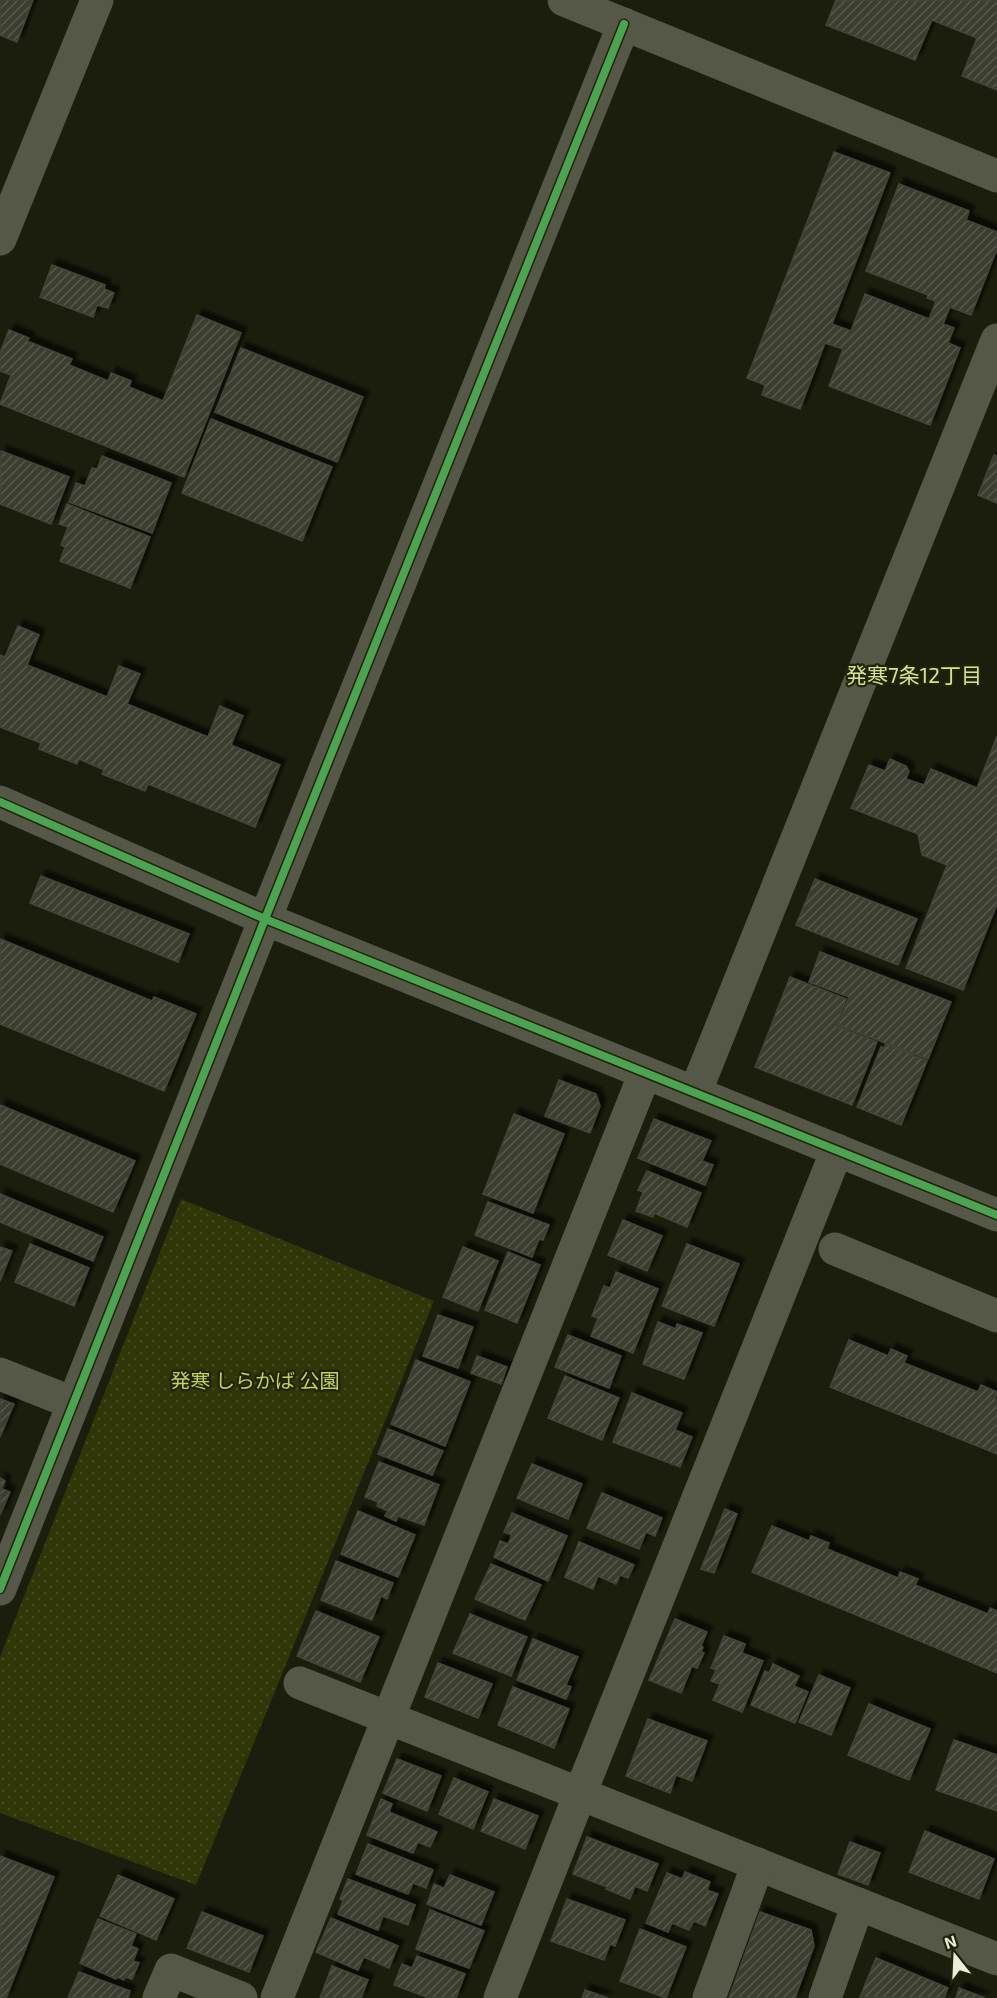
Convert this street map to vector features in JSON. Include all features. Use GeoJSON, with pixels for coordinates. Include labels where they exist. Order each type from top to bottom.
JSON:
{"type":"FeatureCollection","features":[{"type":"Feature","properties":{"kind":"street"},"geometry":{"type":"LineString","coordinates":[[0,239],[97,0]]}},
{"type":"Feature","properties":{"kind":"street"},"geometry":{"type":"LineString","coordinates":[[564,0],[997,176]]}},
{"type":"Feature","properties":{"kind":"street"},"geometry":{"type":"LineString","coordinates":[[0,1589],[7,1550],[73,1403],[624,24]]}},
{"type":"Feature","properties":{"kind":"street"},"geometry":{"type":"LineString","coordinates":[[695,1093],[997,340]]}},
{"type":"Feature","properties":{"kind":"street"},"geometry":{"type":"LineString","coordinates":[[0,802],[265,919],[997,1215]]}},
{"type":"Feature","properties":{"kind":"street"},"geometry":{"type":"LineString","coordinates":[[277,1998],[645,1072]]}},
{"type":"Feature","properties":{"kind":"street"},"geometry":{"type":"LineString","coordinates":[[500,1998],[837,1150]]}},
{"type":"Feature","properties":{"kind":"street"},"geometry":{"type":"LineString","coordinates":[[834,1249],[997,1316]]}},
{"type":"Feature","properties":{"kind":"street"},"geometry":{"type":"LineString","coordinates":[[0,1374],[73,1403]]}},
{"type":"Feature","properties":{"kind":"street"},"geometry":{"type":"LineString","coordinates":[[300,1683],[997,1959]]}},
{"type":"Feature","properties":{"kind":"street"},"geometry":{"type":"LineString","coordinates":[[709,1998],[758,1864]]}},
{"type":"Feature","properties":{"kind":"street"},"geometry":{"type":"LineString","coordinates":[[825,1998],[858,1904]]}},
{"type":"Feature","properties":{"kind":"street"},"geometry":{"type":"LineString","coordinates":[[159,1998],[171,1970],[240,1998]]}},
{"type":"Feature","properties":{"kind":"green space","name":"発寒 しらかば 公園"},"geometry":{"type":"Polygon","coordinates":[[[181,1199],[434,1301],[196,1885],[0,1813],[0,1657],[181,1199]]]}},
{"type":"Feature","properties":{"kind":"building"},"geometry":{"type":"Polygon","coordinates":[[[0,0],[33,0],[17,42],[0,35],[0,0]]]}},
{"type":"Feature","properties":{"kind":"building"},"geometry":{"type":"Polygon","coordinates":[[[836,0],[997,0],[997,90],[962,76],[977,38],[932,20],[915,60],[826,25],[836,0]]]}},
{"type":"Feature","properties":{"kind":"building"},"geometry":{"type":"Polygon","coordinates":[[[834,152],[890,173],[832,324],[851,331],[865,294],[929,319],[936,301],[927,298],[928,295],[866,271],[899,184],[969,211],[966,220],[997,232],[997,249],[971,315],[950,307],[943,324],[954,328],[948,343],[960,348],[930,425],[829,386],[843,349],[825,343],[800,409],[762,395],[765,385],[747,378],[834,152]]]}},
{"type":"Feature","properties":{"kind":"building"},"geometry":{"type":"Polygon","coordinates":[[[52,265],[105,285],[104,289],[114,293],[108,308],[97,305],[93,317],[40,297],[52,265]]]}},
{"type":"Feature","properties":{"kind":"building"},"geometry":{"type":"Polygon","coordinates":[[[197,315],[241,333],[184,477],[0,404],[11,375],[0,371],[0,353],[9,330],[29,338],[27,341],[72,359],[69,365],[108,381],[111,373],[131,381],[129,387],[163,401],[197,315]]]}},
{"type":"Feature","properties":{"kind":"building"},"geometry":{"type":"Polygon","coordinates":[[[241,348],[363,397],[337,462],[215,412],[241,348]]]}},
{"type":"Feature","properties":{"kind":"building"},"geometry":{"type":"Polygon","coordinates":[[[211,419],[332,467],[302,541],[182,493],[211,419]]]}},
{"type":"Feature","properties":{"kind":"building"},"geometry":{"type":"Polygon","coordinates":[[[1,451],[69,477],[51,524],[0,504],[1,451]]]}},
{"type":"Feature","properties":{"kind":"building"},"geometry":{"type":"Polygon","coordinates":[[[994,455],[997,456],[997,503],[978,495],[994,455]]]}},
{"type":"Feature","properties":{"kind":"building"},"geometry":{"type":"Polygon","coordinates":[[[102,456],[171,483],[152,533],[69,502],[76,483],[85,486],[92,468],[97,469],[102,456]]]}},
{"type":"Feature","properties":{"kind":"building"},"geometry":{"type":"Polygon","coordinates":[[[67,504],[150,537],[130,588],[60,561],[65,547],[61,545],[68,527],[59,524],[67,504]]]}},
{"type":"Feature","properties":{"kind":"building"},"geometry":{"type":"Polygon","coordinates":[[[18,626],[39,635],[27,665],[107,697],[119,666],[140,674],[127,704],[208,737],[220,706],[243,716],[231,745],[280,765],[255,827],[148,784],[145,791],[102,774],[104,770],[79,759],[77,764],[39,749],[41,743],[0,727],[0,655],[5,657],[18,626]]]}},
{"type":"Feature","properties":{"kind":"building"},"geometry":{"type":"Polygon","coordinates":[[[997,736],[997,904],[963,990],[906,968],[947,865],[922,855],[918,834],[851,808],[869,765],[885,771],[890,759],[906,766],[909,771],[906,779],[924,785],[931,769],[977,788],[997,736]]]}},
{"type":"Feature","properties":{"kind":"building"},"geometry":{"type":"Polygon","coordinates":[[[41,876],[189,934],[178,962],[30,903],[41,876]]]}},
{"type":"Feature","properties":{"kind":"building"},"geometry":{"type":"Polygon","coordinates":[[[815,879],[917,919],[898,965],[796,925],[815,879]]]}},
{"type":"Feature","properties":{"kind":"building"},"geometry":{"type":"Polygon","coordinates":[[[0,939],[152,1001],[154,997],[196,1014],[164,1091],[0,1024],[0,939]]]}},
{"type":"Feature","properties":{"kind":"building"},"geometry":{"type":"Polygon","coordinates":[[[820,952],[951,1002],[928,1059],[838,1025],[849,997],[809,982],[820,952]]]}},
{"type":"Feature","properties":{"kind":"building"},"geometry":{"type":"Polygon","coordinates":[[[790,977],[846,999],[836,1026],[877,1042],[852,1105],[755,1067],[790,977]]]}},
{"type":"Feature","properties":{"kind":"building"},"geometry":{"type":"Polygon","coordinates":[[[886,1044],[927,1061],[901,1125],[857,1107],[881,1047],[884,1048],[886,1044]]]}},
{"type":"Feature","properties":{"kind":"building"},"geometry":{"type":"Polygon","coordinates":[[[559,1080],[596,1094],[600,1106],[590,1133],[545,1116],[559,1080]]]}},
{"type":"Feature","properties":{"kind":"building"},"geometry":{"type":"Polygon","coordinates":[[[0,1105],[135,1161],[113,1212],[0,1164],[0,1105]]]}},
{"type":"Feature","properties":{"kind":"building"},"geometry":{"type":"Polygon","coordinates":[[[514,1114],[564,1134],[533,1213],[483,1194],[514,1114]]]}},
{"type":"Feature","properties":{"kind":"building"},"geometry":{"type":"Polygon","coordinates":[[[654,1119],[711,1141],[702,1161],[713,1165],[705,1185],[638,1158],[654,1119]]]}},
{"type":"Feature","properties":{"kind":"building"},"geometry":{"type":"Polygon","coordinates":[[[647,1171],[701,1193],[687,1227],[654,1213],[653,1217],[636,1211],[643,1192],[638,1190],[647,1171]]]}},
{"type":"Feature","properties":{"kind":"building"},"geometry":{"type":"Polygon","coordinates":[[[0,1194],[103,1237],[93,1261],[0,1222],[0,1194]]]}},
{"type":"Feature","properties":{"kind":"building"},"geometry":{"type":"Polygon","coordinates":[[[488,1202],[549,1225],[543,1240],[539,1239],[532,1257],[475,1235],[488,1202]]]}},
{"type":"Feature","properties":{"kind":"building"},"geometry":{"type":"Polygon","coordinates":[[[623,1220],[662,1236],[647,1271],[608,1255],[623,1220]]]}},
{"type":"Feature","properties":{"kind":"building"},"geometry":{"type":"Polygon","coordinates":[[[30,1244],[89,1268],[74,1306],[15,1282],[30,1244]]]}},
{"type":"Feature","properties":{"kind":"building"},"geometry":{"type":"Polygon","coordinates":[[[687,1244],[739,1264],[714,1326],[662,1306],[687,1244]]]}},
{"type":"Feature","properties":{"kind":"building"},"geometry":{"type":"Polygon","coordinates":[[[0,1247],[12,1251],[0,1281],[0,1247]]]}},
{"type":"Feature","properties":{"kind":"building"},"geometry":{"type":"Polygon","coordinates":[[[463,1247],[498,1261],[478,1311],[443,1297],[463,1247]]]}},
{"type":"Feature","properties":{"kind":"building"},"geometry":{"type":"Polygon","coordinates":[[[508,1252],[540,1265],[517,1323],[485,1310],[508,1252]]]}},
{"type":"Feature","properties":{"kind":"building"},"geometry":{"type":"Polygon","coordinates":[[[616,1272],[658,1289],[633,1353],[591,1336],[598,1318],[592,1316],[604,1286],[610,1288],[616,1272]]]}},
{"type":"Feature","properties":{"kind":"building"},"geometry":{"type":"Polygon","coordinates":[[[438,1315],[473,1327],[458,1368],[423,1356],[438,1315]]]}},
{"type":"Feature","properties":{"kind":"building"},"geometry":{"type":"Polygon","coordinates":[[[658,1322],[676,1329],[677,1324],[702,1333],[684,1379],[643,1364],[658,1322]]]}},
{"type":"Feature","properties":{"kind":"building"},"geometry":{"type":"Polygon","coordinates":[[[568,1335],[621,1356],[609,1388],[555,1367],[568,1335]]]}},
{"type":"Feature","properties":{"kind":"building"},"geometry":{"type":"Polygon","coordinates":[[[849,1340],[888,1356],[891,1349],[907,1356],[904,1363],[978,1392],[981,1385],[997,1392],[995,1399],[997,1400],[997,1454],[830,1387],[849,1340]]]}},
{"type":"Feature","properties":{"kind":"building"},"geometry":{"type":"Polygon","coordinates":[[[477,1356],[507,1367],[501,1384],[471,1373],[477,1356]]]}},
{"type":"Feature","properties":{"kind":"building"},"geometry":{"type":"Polygon","coordinates":[[[416,1360],[470,1382],[445,1446],[391,1424],[416,1360]]]}},
{"type":"Feature","properties":{"kind":"building"},"geometry":{"type":"Polygon","coordinates":[[[565,1376],[619,1398],[602,1440],[548,1418],[565,1376]]]}},
{"type":"Feature","properties":{"kind":"building"},"geometry":{"type":"Polygon","coordinates":[[[632,1393],[682,1413],[675,1430],[692,1437],[680,1467],[613,1442],[632,1393]]]}},
{"type":"Feature","properties":{"kind":"building"},"geometry":{"type":"Polygon","coordinates":[[[0,1399],[14,1404],[0,1437],[0,1399]]]}},
{"type":"Feature","properties":{"kind":"building"},"geometry":{"type":"Polygon","coordinates":[[[388,1429],[443,1451],[432,1475],[378,1454],[388,1429]]]}},
{"type":"Feature","properties":{"kind":"building"},"geometry":{"type":"Polygon","coordinates":[[[379,1462],[439,1485],[424,1525],[398,1516],[396,1521],[385,1516],[388,1511],[377,1506],[378,1502],[365,1497],[379,1462]]]}},
{"type":"Feature","properties":{"kind":"building"},"geometry":{"type":"Polygon","coordinates":[[[532,1464],[582,1484],[568,1519],[517,1498],[532,1464]]]}},
{"type":"Feature","properties":{"kind":"building"},"geometry":{"type":"Polygon","coordinates":[[[0,1478],[5,1481],[2,1489],[10,1492],[0,1515],[0,1478]]]}},
{"type":"Feature","properties":{"kind":"building"},"geometry":{"type":"Polygon","coordinates":[[[602,1493],[662,1518],[655,1536],[646,1532],[639,1549],[587,1528],[602,1493]]]}},
{"type":"Feature","properties":{"kind":"building"},"geometry":{"type":"Polygon","coordinates":[[[725,1509],[737,1514],[714,1573],[701,1569],[725,1509]]]}},
{"type":"Feature","properties":{"kind":"building"},"geometry":{"type":"Polygon","coordinates":[[[358,1511],[415,1535],[398,1577],[341,1554],[358,1511]]]}},
{"type":"Feature","properties":{"kind":"building"},"geometry":{"type":"Polygon","coordinates":[[[512,1513],[567,1536],[548,1581],[494,1557],[500,1541],[508,1544],[512,1535],[504,1532],[512,1513]]]}},
{"type":"Feature","properties":{"kind":"building"},"geometry":{"type":"Polygon","coordinates":[[[772,1526],[809,1541],[811,1536],[829,1543],[827,1549],[898,1578],[900,1572],[918,1579],[915,1585],[988,1614],[990,1608],[997,1611],[997,1673],[752,1572],[772,1526]]]}},
{"type":"Feature","properties":{"kind":"building"},"geometry":{"type":"Polygon","coordinates":[[[579,1542],[634,1565],[628,1578],[620,1575],[616,1584],[598,1576],[593,1589],[565,1577],[579,1542]]]}},
{"type":"Feature","properties":{"kind":"building"},"geometry":{"type":"Polygon","coordinates":[[[336,1561],[393,1583],[387,1599],[381,1596],[372,1620],[321,1600],[336,1561]]]}},
{"type":"Feature","properties":{"kind":"building"},"geometry":{"type":"Polygon","coordinates":[[[491,1564],[541,1585],[525,1620],[475,1599],[491,1564]]]}},
{"type":"Feature","properties":{"kind":"building"},"geometry":{"type":"Polygon","coordinates":[[[316,1611],[379,1637],[360,1682],[297,1656],[316,1611]]]}},
{"type":"Feature","properties":{"kind":"building"},"geometry":{"type":"Polygon","coordinates":[[[470,1614],[527,1637],[511,1676],[453,1653],[470,1614]]]}},
{"type":"Feature","properties":{"kind":"building"},"geometry":{"type":"Polygon","coordinates":[[[675,1619],[707,1632],[701,1646],[703,1647],[701,1652],[704,1653],[697,1668],[692,1666],[681,1693],[649,1680],[675,1619]]]}},
{"type":"Feature","properties":{"kind":"building"},"geometry":{"type":"Polygon","coordinates":[[[724,1636],[745,1644],[742,1653],[763,1661],[742,1712],[713,1700],[720,1684],[711,1681],[716,1670],[711,1668],[724,1636]]]}},
{"type":"Feature","properties":{"kind":"building"},"geometry":{"type":"Polygon","coordinates":[[[533,1639],[578,1657],[566,1685],[571,1687],[566,1699],[517,1680],[533,1639]]]}},
{"type":"Feature","properties":{"kind":"building"},"geometry":{"type":"Polygon","coordinates":[[[438,1663],[492,1684],[478,1718],[425,1697],[438,1663]]]}},
{"type":"Feature","properties":{"kind":"building"},"geometry":{"type":"Polygon","coordinates":[[[773,1664],[799,1676],[794,1686],[808,1692],[795,1723],[751,1705],[765,1671],[769,1673],[773,1664]]]}},
{"type":"Feature","properties":{"kind":"building"},"geometry":{"type":"Polygon","coordinates":[[[819,1675],[850,1688],[831,1735],[799,1722],[819,1675]]]}},
{"type":"Feature","properties":{"kind":"building"},"geometry":{"type":"Polygon","coordinates":[[[513,1687],[569,1709],[554,1748],[498,1725],[513,1687]]]}},
{"type":"Feature","properties":{"kind":"building"},"geometry":{"type":"Polygon","coordinates":[[[869,1704],[930,1729],[909,1780],[848,1755],[869,1704]]]}},
{"type":"Feature","properties":{"kind":"building"},"geometry":{"type":"Polygon","coordinates":[[[648,1719],[707,1741],[692,1781],[676,1775],[670,1793],[626,1776],[648,1719]]]}},
{"type":"Feature","properties":{"kind":"building"},"geometry":{"type":"Polygon","coordinates":[[[954,1740],[997,1755],[997,1811],[936,1790],[954,1740]]]}},
{"type":"Feature","properties":{"kind":"building"},"geometry":{"type":"Polygon","coordinates":[[[397,1759],[441,1776],[427,1811],[383,1793],[397,1759]]]}},
{"type":"Feature","properties":{"kind":"building"},"geometry":{"type":"Polygon","coordinates":[[[454,1778],[488,1792],[473,1829],[439,1814],[454,1778]]]}},
{"type":"Feature","properties":{"kind":"building"},"geometry":{"type":"Polygon","coordinates":[[[381,1799],[392,1804],[389,1812],[437,1832],[430,1847],[418,1842],[413,1853],[367,1835],[381,1799]]]}},
{"type":"Feature","properties":{"kind":"building"},"geometry":{"type":"Polygon","coordinates":[[[494,1799],[538,1816],[525,1849],[481,1831],[494,1799]]]}},
{"type":"Feature","properties":{"kind":"building"},"geometry":{"type":"Polygon","coordinates":[[[925,1831],[994,1859],[979,1899],[909,1872],[925,1831]]]}},
{"type":"Feature","properties":{"kind":"building"},"geometry":{"type":"Polygon","coordinates":[[[587,1837],[658,1864],[647,1891],[635,1886],[630,1899],[573,1874],[587,1837]]]}},
{"type":"Feature","properties":{"kind":"building"},"geometry":{"type":"Polygon","coordinates":[[[850,1842],[880,1853],[868,1885],[838,1874],[850,1842]]]}},
{"type":"Feature","properties":{"kind":"building"},"geometry":{"type":"Polygon","coordinates":[[[368,1844],[433,1870],[426,1888],[413,1883],[408,1894],[356,1874],[368,1844]]]}},
{"type":"Feature","properties":{"kind":"building"},"geometry":{"type":"Polygon","coordinates":[[[0,1856],[54,1877],[6,1998],[0,1998],[0,1856]]]}},
{"type":"Feature","properties":{"kind":"building"},"geometry":{"type":"Polygon","coordinates":[[[685,1872],[710,1882],[707,1890],[718,1894],[705,1926],[694,1921],[689,1930],[672,1923],[668,1932],[646,1923],[667,1873],[682,1879],[685,1872]]]}},
{"type":"Feature","properties":{"kind":"building"},"geometry":{"type":"Polygon","coordinates":[[[118,1875],[174,1899],[156,1940],[100,1916],[118,1875]]]}},
{"type":"Feature","properties":{"kind":"building"},"geometry":{"type":"Polygon","coordinates":[[[450,1875],[494,1892],[481,1925],[427,1904],[434,1884],[444,1888],[450,1875]]]}},
{"type":"Feature","properties":{"kind":"building"},"geometry":{"type":"Polygon","coordinates":[[[348,1879],[415,1905],[408,1925],[383,1916],[378,1930],[338,1914],[343,1901],[340,1899],[348,1879]]]}},
{"type":"Feature","properties":{"kind":"building"},"geometry":{"type":"Polygon","coordinates":[[[567,1899],[625,1920],[615,1946],[610,1944],[604,1960],[551,1941],[567,1899]]]}},
{"type":"Feature","properties":{"kind":"building"},"geometry":{"type":"Polygon","coordinates":[[[430,1910],[484,1931],[469,1968],[416,1949],[430,1910]]]}},
{"type":"Feature","properties":{"kind":"building"},"geometry":{"type":"Polygon","coordinates":[[[202,1912],[263,1936],[249,1972],[187,1948],[202,1912]]]}},
{"type":"Feature","properties":{"kind":"building"},"geometry":{"type":"Polygon","coordinates":[[[760,1912],[811,1930],[814,1946],[795,1998],[729,1998],[760,1912]]]}},
{"type":"Feature","properties":{"kind":"building"},"geometry":{"type":"Polygon","coordinates":[[[331,1918],[398,1946],[389,1968],[364,1957],[358,1970],[316,1952],[331,1918]]]}},
{"type":"Feature","properties":{"kind":"building"},"geometry":{"type":"Polygon","coordinates":[[[98,1919],[136,1934],[131,1946],[138,1949],[133,1961],[139,1963],[132,1979],[125,1977],[124,1980],[117,1977],[116,1979],[80,1963],[98,1919]]]}},
{"type":"Feature","properties":{"kind":"building"},"geometry":{"type":"Polygon","coordinates":[[[640,1929],[686,1947],[666,1998],[620,1981],[640,1929]]]}},
{"type":"Feature","properties":{"kind":"building"},"geometry":{"type":"Polygon","coordinates":[[[417,1956],[465,1974],[456,1998],[429,1998],[394,1985],[402,1964],[412,1968],[417,1956]]]}},
{"type":"Feature","properties":{"kind":"building"},"geometry":{"type":"Polygon","coordinates":[[[876,1958],[948,1988],[944,1998],[860,1997],[876,1958]]]}},
{"type":"Feature","properties":{"kind":"building"},"geometry":{"type":"Polygon","coordinates":[[[332,1966],[368,1980],[361,1998],[320,1998],[332,1966]]]}},
{"type":"Feature","properties":{"kind":"building"},"geometry":{"type":"Polygon","coordinates":[[[79,1972],[130,1991],[128,1998],[68,1998],[79,1972]]]}},
{"type":"Feature","properties":{"kind":"building"},"geometry":{"type":"Polygon","coordinates":[[[959,1988],[985,1998],[956,1998],[959,1988]]]}},
{"type":"Feature","properties":{"kind":"building"},"geometry":{"type":"Polygon","coordinates":[[[585,1990],[608,1998],[582,1998],[585,1990]]]}},
{"type":"Feature","properties":{"kind":"cycle path"},"geometry":{"type":"LineString","coordinates":[[0,1589],[265,919],[624,24]]}},
{"type":"Feature","properties":{"kind":"cycle path"},"geometry":{"type":"LineString","coordinates":[[0,802],[265,919],[997,1215]]}},
{"type":"Feature","properties":{"kind":"district","name":"発寒7条12丁目"},"geometry":{"type":"Point","coordinates":[914,676]}}]}
